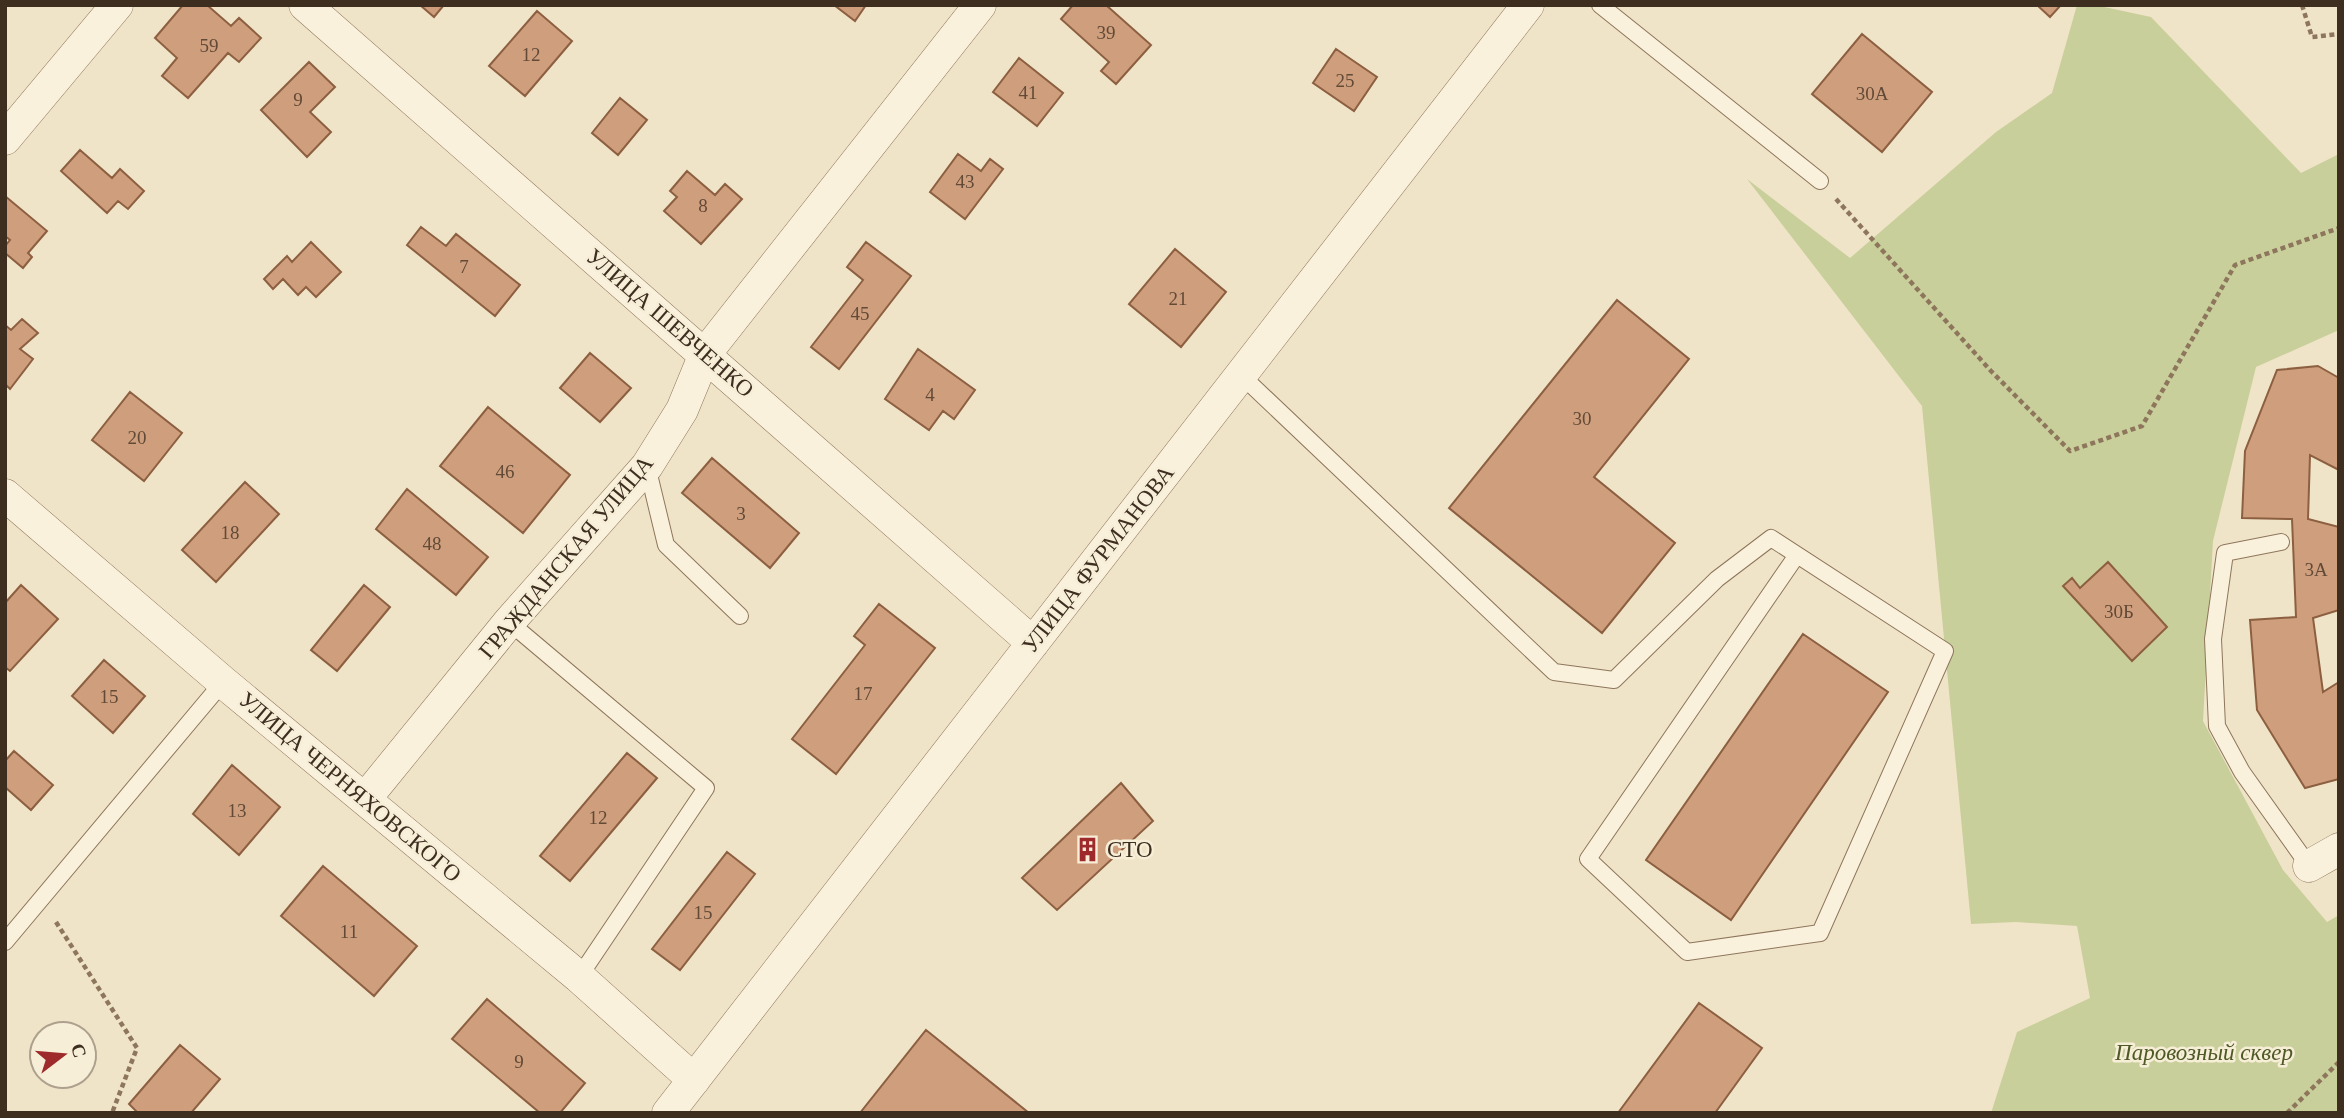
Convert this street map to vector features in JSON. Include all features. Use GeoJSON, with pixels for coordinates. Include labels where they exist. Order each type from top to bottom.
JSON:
{"type":"FeatureCollection","features":[{"type":"Feature","properties":{"kind":"street"},"geometry":{"type":"LineString","coordinates":[[5,139],[117,5]]}},
{"type":"Feature","properties":{"kind":"street","name":"УЛИЦА ШЕВЧЕНКО"},"geometry":{"type":"LineString","coordinates":[[305,5],[1033,643]]}},
{"type":"Feature","properties":{"kind":"street","name":"УЛИЦА ФУРМАНОВА"},"geometry":{"type":"LineString","coordinates":[[668,1113],[1528,5]]}},
{"type":"Feature","properties":{"kind":"street","name":"ГРАЖДАНСКАЯ УЛИЦА"},"geometry":{"type":"LineString","coordinates":[[365,799],[509,622],[647,466],[682,410],[705,354],[964,11]]}},
{"type":"Feature","properties":{"kind":"street","name":"УЛИЦА ЧЕРНЯХОВСКОГО"},"geometry":{"type":"LineString","coordinates":[[5,495],[223,682],[579,977],[694,1080]]}},
{"type":"Feature","properties":{"kind":"street"},"geometry":{"type":"LineString","coordinates":[[2309,866],[2339,849]]}},
{"type":"Feature","properties":{"kind":"lane"},"geometry":{"type":"LineString","coordinates":[[1600,5],[1820,181]]}},
{"type":"Feature","properties":{"kind":"lane"},"geometry":{"type":"LineString","coordinates":[[1241,375],[1554,672],[1614,680],[1717,579],[1771,538],[1945,651],[1820,933],[1687,953],[1588,859],[1797,555]]}},
{"type":"Feature","properties":{"kind":"lane"},"geometry":{"type":"LineString","coordinates":[[647,466],[666,545],[740,616]]}},
{"type":"Feature","properties":{"kind":"lane"},"geometry":{"type":"LineString","coordinates":[[2281,542],[2225,553],[2213,639],[2217,726],[2242,772],[2309,866]]}},
{"type":"Feature","properties":{"kind":"lane"},"geometry":{"type":"LineString","coordinates":[[509,622],[706,789],[579,977]]}},
{"type":"Feature","properties":{"kind":"lane"},"geometry":{"type":"LineString","coordinates":[[5,942],[223,682]]}},
{"type":"Feature","properties":{"kind":"path"},"geometry":{"type":"LineString","coordinates":[[2302,5],[2312,37],[2339,34]]}},
{"type":"Feature","properties":{"kind":"path"},"geometry":{"type":"LineString","coordinates":[[1820,181],[1991,371],[2070,450],[2142,426],[2235,265],[2339,228]]}},
{"type":"Feature","properties":{"kind":"path"},"geometry":{"type":"LineString","coordinates":[[40,898],[137,1048],[112,1113]]}},
{"type":"Feature","properties":{"kind":"path"},"geometry":{"type":"LineString","coordinates":[[2287,1113],[2339,1062]]}},
{"type":"Feature","properties":{"kind":"green space","name":"Паровозный сквер"},"geometry":{"type":"Polygon","coordinates":[[[2077,5],[2095,5],[2151,17],[2301,173],[2339,154],[2339,330],[2256,367],[2213,541],[2203,721],[2283,870],[2327,922],[2339,915],[2339,1113],[1991,1113],[2017,1032],[2090,998],[2077,926],[2016,922],[1971,924],[1922,406],[1747,179],[1850,258],[1996,132],[2052,93],[2077,5]]]}},
{"type":"Feature","properties":{"kind":"building"},"geometry":{"type":"Polygon","coordinates":[[[183,5],[207,5],[231,26],[239,18],[261,38],[239,62],[228,53],[188,98],[162,76],[177,58],[155,38],[183,5]]]}},
{"type":"Feature","properties":{"kind":"building"},"geometry":{"type":"Polygon","coordinates":[[[420,5],[444,5],[434,17],[420,5]]]}},
{"type":"Feature","properties":{"kind":"building"},"geometry":{"type":"Polygon","coordinates":[[[834,5],[866,5],[855,21],[834,5]]]}},
{"type":"Feature","properties":{"kind":"building"},"geometry":{"type":"Polygon","coordinates":[[[1073,5],[1106,5],[1151,45],[1116,84],[1101,71],[1109,62],[1061,19],[1073,5]]]}},
{"type":"Feature","properties":{"kind":"building"},"geometry":{"type":"Polygon","coordinates":[[[2037,5],[2061,5],[2050,17],[2037,5]]]}},
{"type":"Feature","properties":{"kind":"building"},"geometry":{"type":"Polygon","coordinates":[[[537,11],[572,41],[525,96],[489,66],[537,11]]]}},
{"type":"Feature","properties":{"kind":"building"},"geometry":{"type":"Polygon","coordinates":[[[1862,34],[1932,92],[1882,152],[1812,94],[1862,34]]]}},
{"type":"Feature","properties":{"kind":"building"},"geometry":{"type":"Polygon","coordinates":[[[1336,49],[1377,77],[1354,111],[1313,83],[1336,49]]]}},
{"type":"Feature","properties":{"kind":"building"},"geometry":{"type":"Polygon","coordinates":[[[1019,58],[1063,93],[1037,126],[993,92],[1019,58]]]}},
{"type":"Feature","properties":{"kind":"building"},"geometry":{"type":"Polygon","coordinates":[[[309,62],[335,87],[310,112],[331,132],[307,157],[261,110],[309,62]]]}},
{"type":"Feature","properties":{"kind":"building"},"geometry":{"type":"Polygon","coordinates":[[[620,98],[647,120],[618,155],[592,133],[620,98]]]}},
{"type":"Feature","properties":{"kind":"building"},"geometry":{"type":"Polygon","coordinates":[[[80,150],[112,178],[120,169],[144,191],[128,209],[118,201],[107,213],[61,171],[80,150]]]}},
{"type":"Feature","properties":{"kind":"building"},"geometry":{"type":"Polygon","coordinates":[[[958,154],[981,171],[990,159],[1003,169],[965,219],[930,192],[958,154]]]}},
{"type":"Feature","properties":{"kind":"building"},"geometry":{"type":"Polygon","coordinates":[[[687,171],[715,195],[725,184],[742,199],[701,244],[664,211],[677,197],[670,191],[687,171]]]}},
{"type":"Feature","properties":{"kind":"building"},"geometry":{"type":"Polygon","coordinates":[[[5,196],[47,231],[28,253],[32,257],[23,268],[5,253],[5,246],[10,240],[5,236],[5,196]]]}},
{"type":"Feature","properties":{"kind":"building"},"geometry":{"type":"Polygon","coordinates":[[[421,227],[446,246],[456,234],[520,285],[495,316],[407,245],[421,227]]]}},
{"type":"Feature","properties":{"kind":"building"},"geometry":{"type":"Polygon","coordinates":[[[311,242],[341,272],[316,297],[306,287],[298,295],[283,279],[273,289],[264,279],[287,256],[292,262],[311,242]]]}},
{"type":"Feature","properties":{"kind":"building"},"geometry":{"type":"Polygon","coordinates":[[[866,242],[911,276],[839,369],[811,347],[863,280],[847,267],[866,242]]]}},
{"type":"Feature","properties":{"kind":"building"},"geometry":{"type":"Polygon","coordinates":[[[1175,249],[1226,292],[1181,347],[1129,304],[1175,249]]]}},
{"type":"Feature","properties":{"kind":"building"},"geometry":{"type":"Polygon","coordinates":[[[1617,300],[1689,359],[1594,477],[1675,543],[1602,633],[1449,508],[1617,300]]]}},
{"type":"Feature","properties":{"kind":"building"},"geometry":{"type":"Polygon","coordinates":[[[22,319],[38,333],[20,349],[33,359],[10,389],[5,384],[5,325],[11,330],[22,319]]]}},
{"type":"Feature","properties":{"kind":"building"},"geometry":{"type":"Polygon","coordinates":[[[918,349],[975,390],[954,419],[943,411],[929,430],[885,399],[918,349]]]}},
{"type":"Feature","properties":{"kind":"building"},"geometry":{"type":"Polygon","coordinates":[[[590,353],[631,388],[600,422],[560,388],[590,353]]]}},
{"type":"Feature","properties":{"kind":"building"},"geometry":{"type":"Polygon","coordinates":[[[2318,366],[2339,378],[2339,470],[2310,455],[2308,519],[2339,527],[2339,610],[2313,618],[2323,692],[2339,682],[2339,779],[2305,788],[2257,710],[2250,620],[2296,617],[2292,519],[2242,518],[2245,451],[2277,370],[2318,366]]]}},
{"type":"Feature","properties":{"kind":"building"},"geometry":{"type":"Polygon","coordinates":[[[130,392],[182,433],[144,481],[92,440],[130,392]]]}},
{"type":"Feature","properties":{"kind":"building"},"geometry":{"type":"Polygon","coordinates":[[[488,407],[570,475],[523,533],[440,466],[488,407]]]}},
{"type":"Feature","properties":{"kind":"building"},"geometry":{"type":"Polygon","coordinates":[[[712,458],[799,533],[770,568],[682,493],[712,458]]]}},
{"type":"Feature","properties":{"kind":"building"},"geometry":{"type":"Polygon","coordinates":[[[245,482],[279,514],[216,582],[182,550],[245,482]]]}},
{"type":"Feature","properties":{"kind":"building"},"geometry":{"type":"Polygon","coordinates":[[[407,489],[488,557],[456,595],[376,529],[407,489]]]}},
{"type":"Feature","properties":{"kind":"building"},"geometry":{"type":"Polygon","coordinates":[[[2108,562],[2167,627],[2132,661],[2063,586],[2072,578],[2080,588],[2108,562]]]}},
{"type":"Feature","properties":{"kind":"building"},"geometry":{"type":"Polygon","coordinates":[[[21,585],[58,619],[10,671],[5,667],[5,603],[21,585]]]}},
{"type":"Feature","properties":{"kind":"building"},"geometry":{"type":"Polygon","coordinates":[[[364,585],[390,607],[337,671],[311,650],[364,585]]]}},
{"type":"Feature","properties":{"kind":"building"},"geometry":{"type":"Polygon","coordinates":[[[879,604],[935,648],[836,774],[792,739],[865,645],[854,636],[879,604]]]}},
{"type":"Feature","properties":{"kind":"building"},"geometry":{"type":"Polygon","coordinates":[[[1803,634],[1888,692],[1731,920],[1646,860],[1803,634]]]}},
{"type":"Feature","properties":{"kind":"building"},"geometry":{"type":"Polygon","coordinates":[[[104,660],[145,696],[113,733],[72,696],[104,660]]]}},
{"type":"Feature","properties":{"kind":"building"},"geometry":{"type":"Polygon","coordinates":[[[14,751],[53,785],[31,810],[5,787],[5,761],[14,751]]]}},
{"type":"Feature","properties":{"kind":"building"},"geometry":{"type":"Polygon","coordinates":[[[627,753],[657,778],[570,881],[540,856],[627,753]]]}},
{"type":"Feature","properties":{"kind":"building"},"geometry":{"type":"Polygon","coordinates":[[[232,765],[280,807],[239,855],[193,814],[232,765]]]}},
{"type":"Feature","properties":{"kind":"building","name":"СТО"},"geometry":{"type":"Polygon","coordinates":[[[1121,783],[1153,821],[1057,910],[1022,878],[1121,783]]]}},
{"type":"Feature","properties":{"kind":"building"},"geometry":{"type":"Polygon","coordinates":[[[727,852],[755,874],[680,970],[652,949],[727,852]]]}},
{"type":"Feature","properties":{"kind":"building"},"geometry":{"type":"Polygon","coordinates":[[[323,866],[417,946],[374,996],[281,916],[323,866]]]}},
{"type":"Feature","properties":{"kind":"building"},"geometry":{"type":"Polygon","coordinates":[[[487,999],[585,1083],[560,1113],[540,1113],[452,1039],[487,999]]]}},
{"type":"Feature","properties":{"kind":"building"},"geometry":{"type":"Polygon","coordinates":[[[1699,1003],[1762,1048],[1715,1113],[1618,1113],[1699,1003]]]}},
{"type":"Feature","properties":{"kind":"building"},"geometry":{"type":"Polygon","coordinates":[[[926,1030],[1029,1113],[860,1113],[926,1030]]]}},
{"type":"Feature","properties":{"kind":"building"},"geometry":{"type":"Polygon","coordinates":[[[180,1045],[220,1079],[191,1113],[138,1113],[129,1104],[180,1045]]]}},
{"type":"Feature","properties":{"kind":"place","name":"СТО"},"geometry":{"type":"Point","coordinates":[1087,849]}}]}
